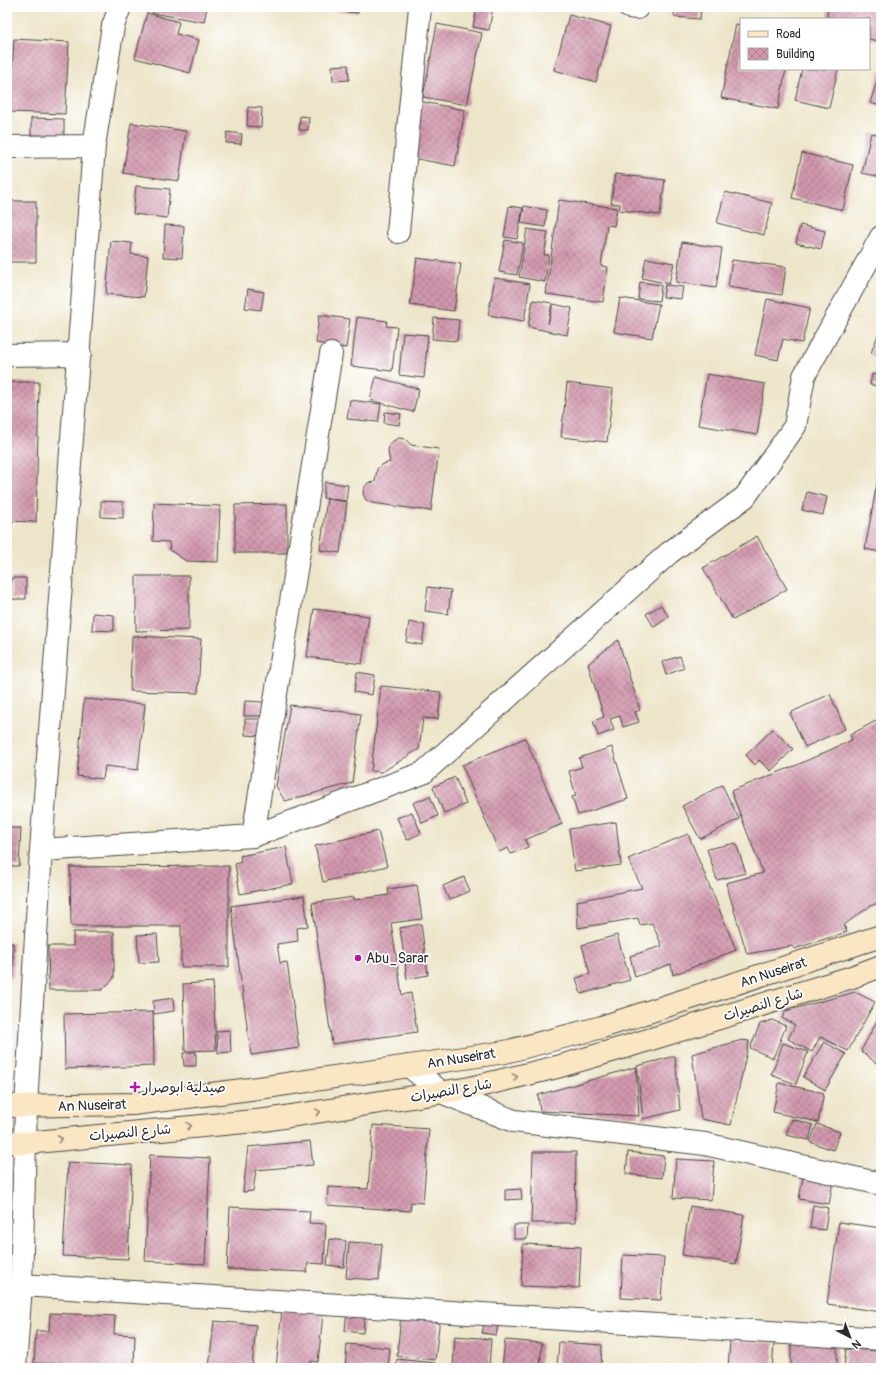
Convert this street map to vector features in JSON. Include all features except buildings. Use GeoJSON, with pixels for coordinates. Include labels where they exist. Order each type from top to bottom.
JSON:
{"type":"FeatureCollection","features":[{"type":"Feature","properties":{"kind":"main road","name":"An Nuseirat"},"geometry":{"type":"LineString","coordinates":[[16,1106],[133,1104],[505,1052],[602,1027],[881,936]]}},
{"type":"Feature","properties":{"kind":"main road","name":"شارع النصيرات"},"geometry":{"type":"LineString","coordinates":[[16,1142],[265,1120],[470,1088],[557,1067],[852,977],[881,966]]}},
{"type":"Feature","properties":{"kind":"street"},"geometry":{"type":"LineString","coordinates":[[15,1368],[21,1285],[16,1106],[41,850],[80,354],[94,146],[113,26],[120,7]]}},
{"type":"Feature","properties":{"kind":"street"},"geometry":{"type":"LineString","coordinates":[[398,232],[420,7]]}},
{"type":"Feature","properties":{"kind":"street"},"geometry":{"type":"LineString","coordinates":[[7,147],[94,146]]}},
{"type":"Feature","properties":{"kind":"street"},"geometry":{"type":"LineString","coordinates":[[41,850],[253,836],[423,773],[669,553],[744,497],[795,426],[804,376],[881,237]]}},
{"type":"Feature","properties":{"kind":"street"},"geometry":{"type":"LineString","coordinates":[[7,355],[80,354]]}},
{"type":"Feature","properties":{"kind":"street"},"geometry":{"type":"LineString","coordinates":[[253,836],[331,354]]}},
{"type":"Feature","properties":{"kind":"street"},"geometry":{"type":"LineString","coordinates":[[409,1066],[441,1092],[514,1121],[705,1144],[881,1184]]}},
{"type":"Feature","properties":{"kind":"street"},"geometry":{"type":"LineString","coordinates":[[21,1285],[881,1339]]}},
{"type":"Feature","properties":{"kind":"place","name":"Abu_Sarar"},"geometry":{"type":"Point","coordinates":[358,958]}},
{"type":"Feature","properties":{"kind":"place","name":"صيدلية ابوصرار"},"geometry":{"type":"Point","coordinates":[135,1087]}}]}
